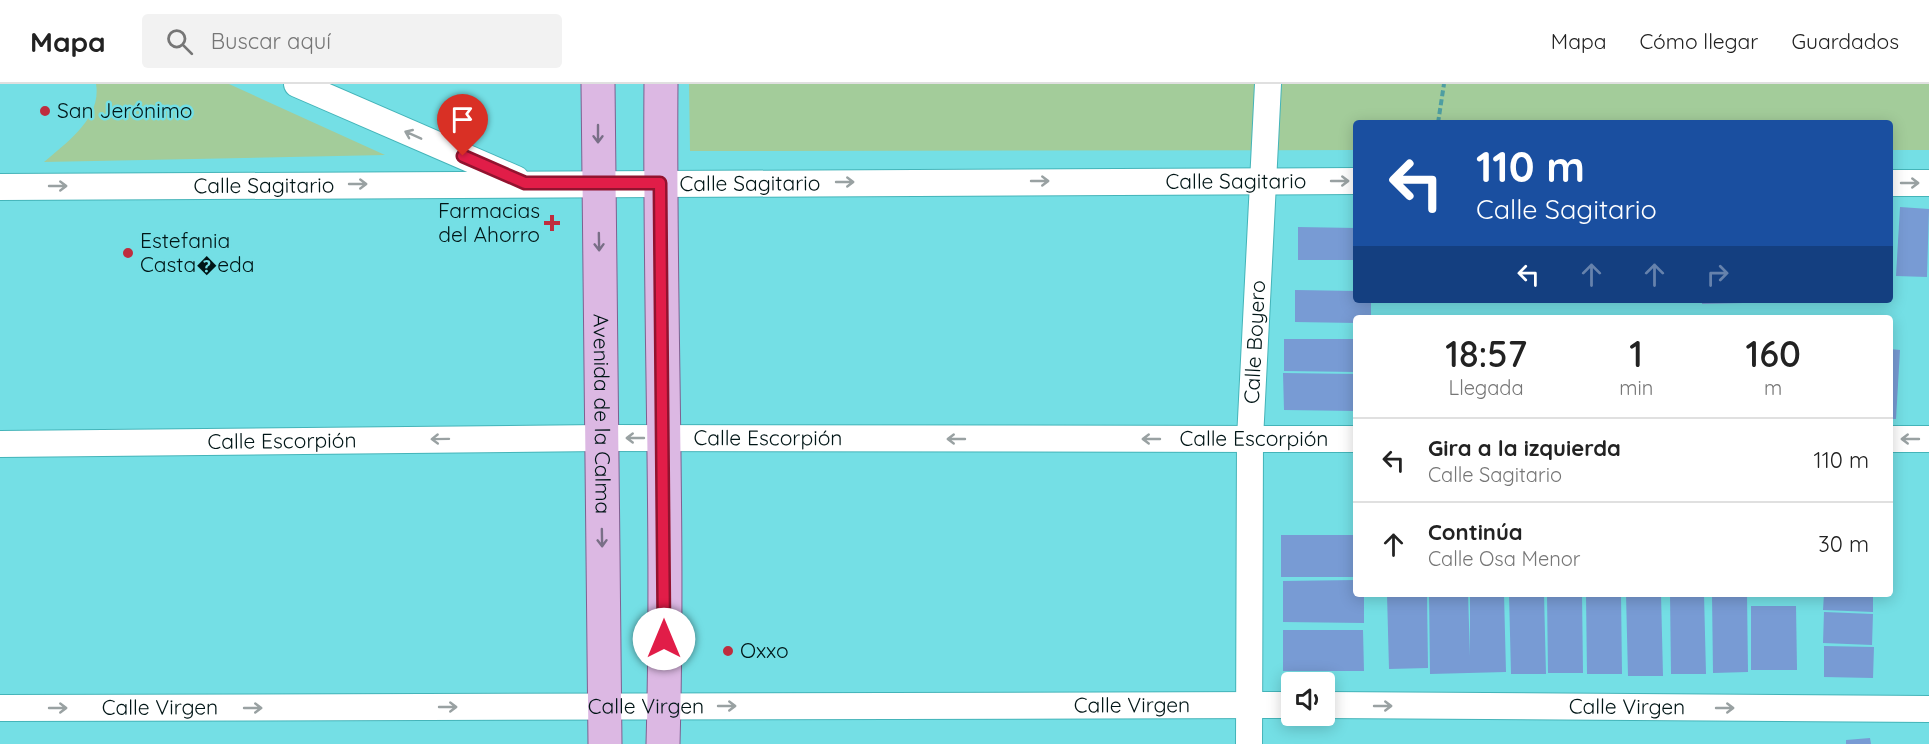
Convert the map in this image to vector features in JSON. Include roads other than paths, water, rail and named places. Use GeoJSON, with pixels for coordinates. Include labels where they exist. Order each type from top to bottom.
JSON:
{"type":"FeatureCollection","features":[{"type":"Feature","properties":{"kind":"main road","name":"Avenida de la Calma"},"geometry":{"type":"LineString","coordinates":[[598,84],[605,744]]}},
{"type":"Feature","properties":{"kind":"main road"},"geometry":{"type":"LineString","coordinates":[[661,84],[660,183],[664,438],[663,744]]}},
{"type":"Feature","properties":{"kind":"street"},"geometry":{"type":"LineString","coordinates":[[297,84],[525,183]]}},
{"type":"Feature","properties":{"kind":"street","name":"Calle Boyero"},"geometry":{"type":"LineString","coordinates":[[1249,744],[1250,439],[1268,84]]}},
{"type":"Feature","properties":{"kind":"street","name":"Calle Sagitario"},"geometry":{"type":"LineString","coordinates":[[0,187],[1353,181]]}},
{"type":"Feature","properties":{"kind":"street"},"geometry":{"type":"LineString","coordinates":[[1893,183],[1929,183]]}},
{"type":"Feature","properties":{"kind":"street","name":"Calle Escorpión"},"geometry":{"type":"LineString","coordinates":[[0,444],[601,438],[1353,439]]}},
{"type":"Feature","properties":{"kind":"street"},"geometry":{"type":"LineString","coordinates":[[1893,440],[1929,440]]}},
{"type":"Feature","properties":{"kind":"street","name":"Calle Virgen"},"geometry":{"type":"LineString","coordinates":[[0,708],[1281,705]]}},
{"type":"Feature","properties":{"kind":"street","name":"Calle Virgen"},"geometry":{"type":"LineString","coordinates":[[1335,705],[1929,709]]}},
{"type":"Feature","properties":{"kind":"place","name":"San Jerónimo"},"geometry":{"type":"Point","coordinates":[45,111]}},
{"type":"Feature","properties":{"kind":"place","name":"Farmacias del Ahorro"},"geometry":{"type":"Point","coordinates":[552,223]}},
{"type":"Feature","properties":{"kind":"place","name":"Estefania Casta�eda"},"geometry":{"type":"Point","coordinates":[128,253]}},
{"type":"Feature","properties":{"kind":"place","name":"Oxxo"},"geometry":{"type":"Point","coordinates":[728,651]}}]}
